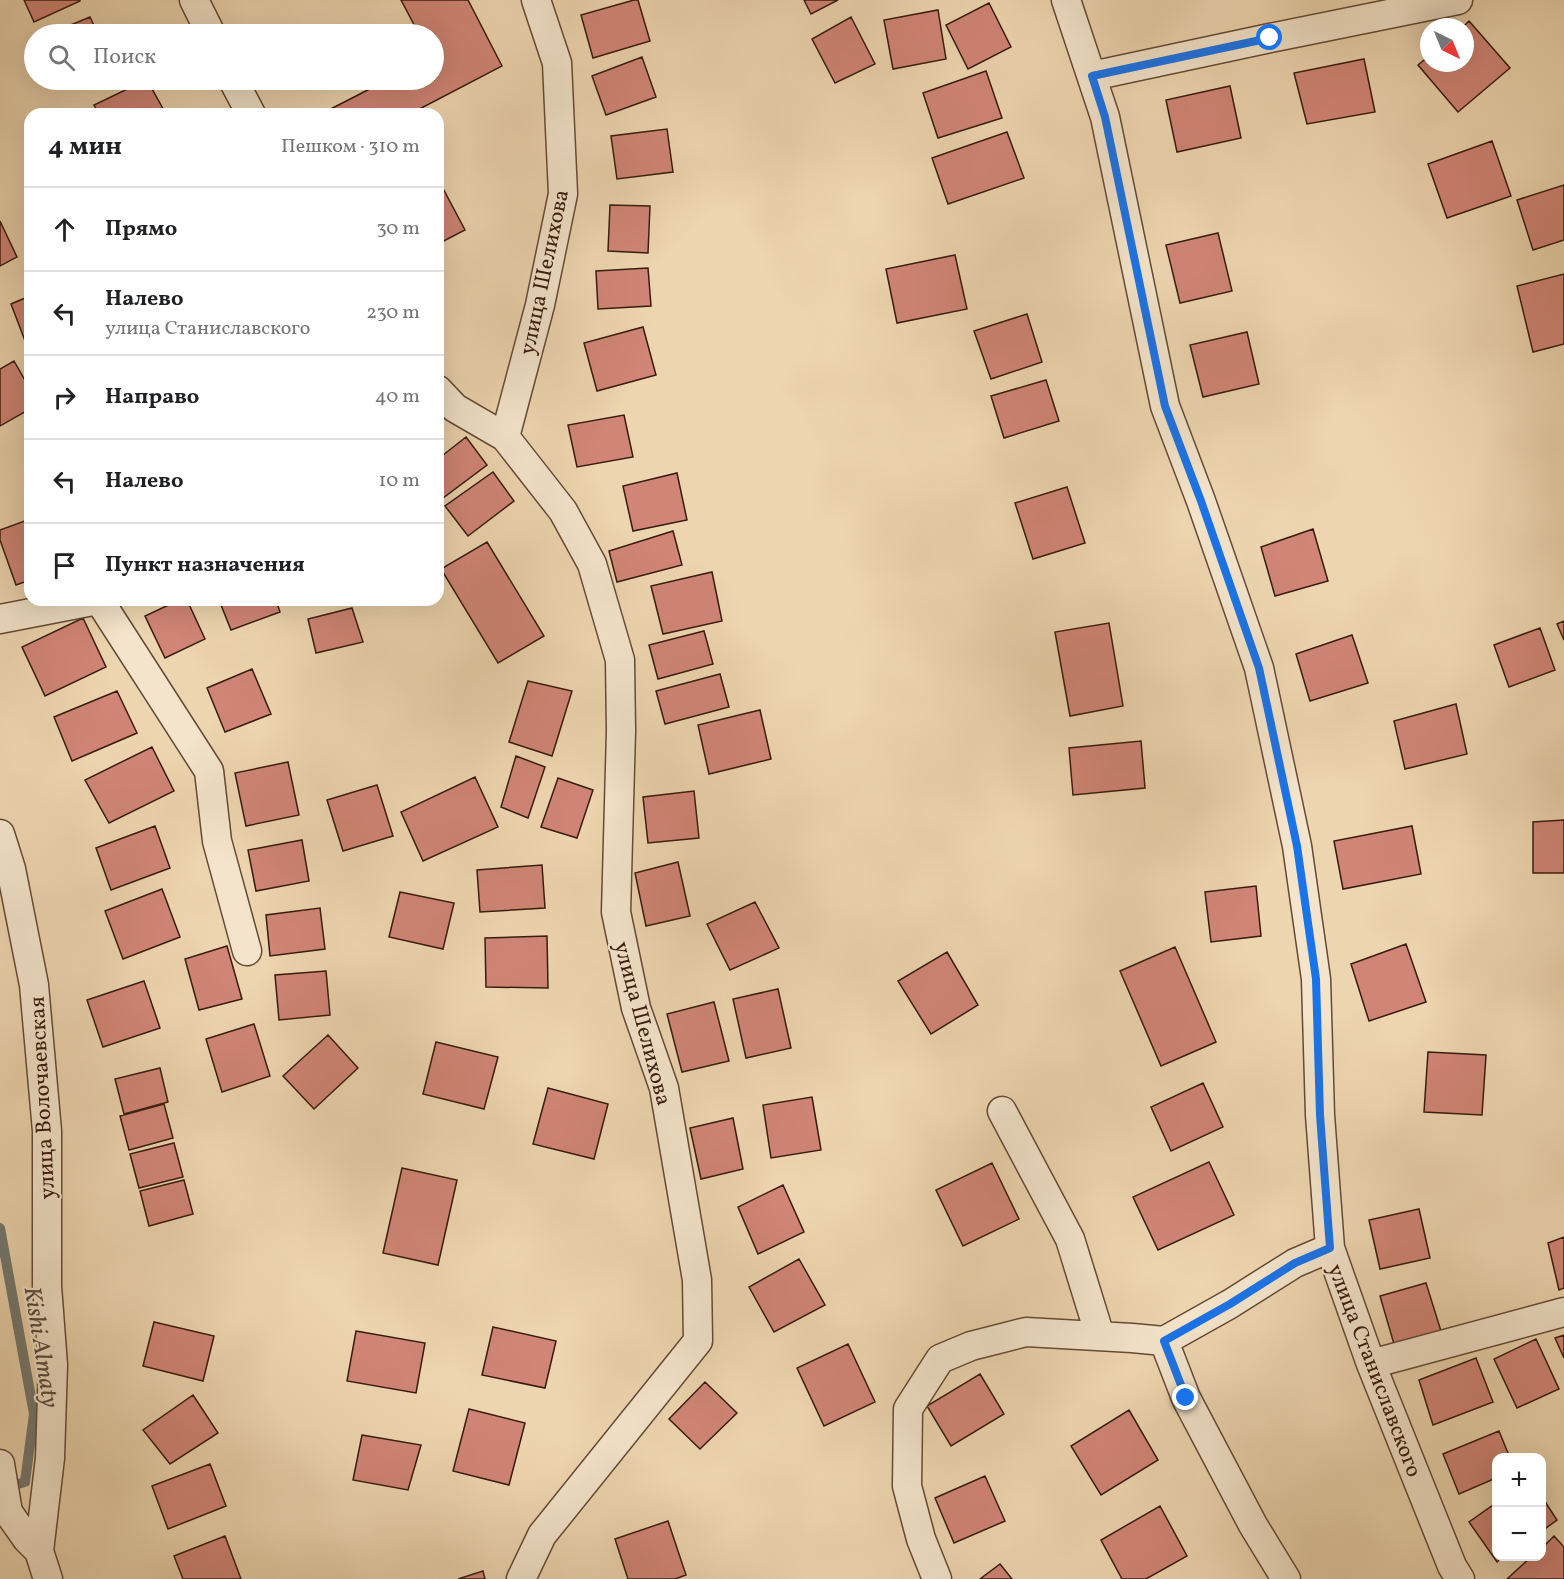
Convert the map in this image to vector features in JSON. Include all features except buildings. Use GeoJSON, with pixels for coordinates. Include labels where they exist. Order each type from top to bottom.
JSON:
{"type":"FeatureCollection","features":[{"type":"Feature","properties":{"kind":"street"},"geometry":{"type":"LineString","coordinates":[[194,0],[206,24]]}},
{"type":"Feature","properties":{"kind":"street","name":"улица Шелихова"},"geometry":{"type":"LineString","coordinates":[[505,437],[540,305],[563,194],[557,63],[536,0]]}},
{"type":"Feature","properties":{"kind":"street","name":"улица Станиславского"},"geometry":{"type":"LineString","coordinates":[[1066,0],[1105,117],[1165,406],[1201,501],[1259,668],[1297,846],[1316,979],[1320,1115],[1330,1248],[1371,1365],[1452,1566],[1460,1579]]}},
{"type":"Feature","properties":{"kind":"street"},"geometry":{"type":"LineString","coordinates":[[1092,76],[1458,0]]}},
{"type":"Feature","properties":{"kind":"street"},"geometry":{"type":"LineString","coordinates":[[238,90],[247,108]]}},
{"type":"Feature","properties":{"kind":"street","name":"улица Шелихова"},"geometry":{"type":"LineString","coordinates":[[444,396],[455,408],[505,437],[563,511],[592,564],[620,660],[621,731],[616,912],[636,1008],[664,1088],[697,1280],[698,1341],[542,1535],[521,1579]]}},
{"type":"Feature","properties":{"kind":"street"},"geometry":{"type":"LineString","coordinates":[[0,619],[68,606]]}},
{"type":"Feature","properties":{"kind":"street"},"geometry":{"type":"LineString","coordinates":[[103,606],[209,771],[218,841],[247,951]]}},
{"type":"Feature","properties":{"kind":"street","name":"улица Волочаевская"},"geometry":{"type":"LineString","coordinates":[[0,834],[11,869],[34,985],[47,1131],[46,1286],[53,1365],[50,1458],[39,1551],[48,1579]]}},
{"type":"Feature","properties":{"kind":"street"},"geometry":{"type":"LineString","coordinates":[[1002,1110],[1070,1239],[1100,1336]]}},
{"type":"Feature","properties":{"kind":"street"},"geometry":{"type":"LineString","coordinates":[[937,1579],[921,1539],[907,1485],[907,1474],[908,1409],[940,1359],[971,1347],[1026,1332],[1164,1341],[1230,1304],[1295,1263],[1330,1248]]}},
{"type":"Feature","properties":{"kind":"street"},"geometry":{"type":"LineString","coordinates":[[1371,1365],[1564,1312]]}},
{"type":"Feature","properties":{"kind":"street"},"geometry":{"type":"LineString","coordinates":[[1164,1341],[1186,1398],[1253,1525],[1286,1579]]}},
{"type":"Feature","properties":{"kind":"street"},"geometry":{"type":"LineString","coordinates":[[0,1467],[8,1512],[27,1539],[39,1551]]}},
{"type":"Feature","properties":{"kind":"waterway","name":"Kіshі Almaty"},"geometry":{"type":"LineString","coordinates":[[0,1228],[34,1414],[25,1482],[4,1488]]}},
{"type":"Feature","properties":{"kind":"route"},"geometry":{"type":"LineString","coordinates":[[1186,1398],[1164,1341],[1230,1304],[1295,1263],[1330,1248],[1320,1115],[1316,979],[1297,846],[1259,668],[1201,501],[1165,406],[1105,117],[1092,76],[1270,38]]}}]}
